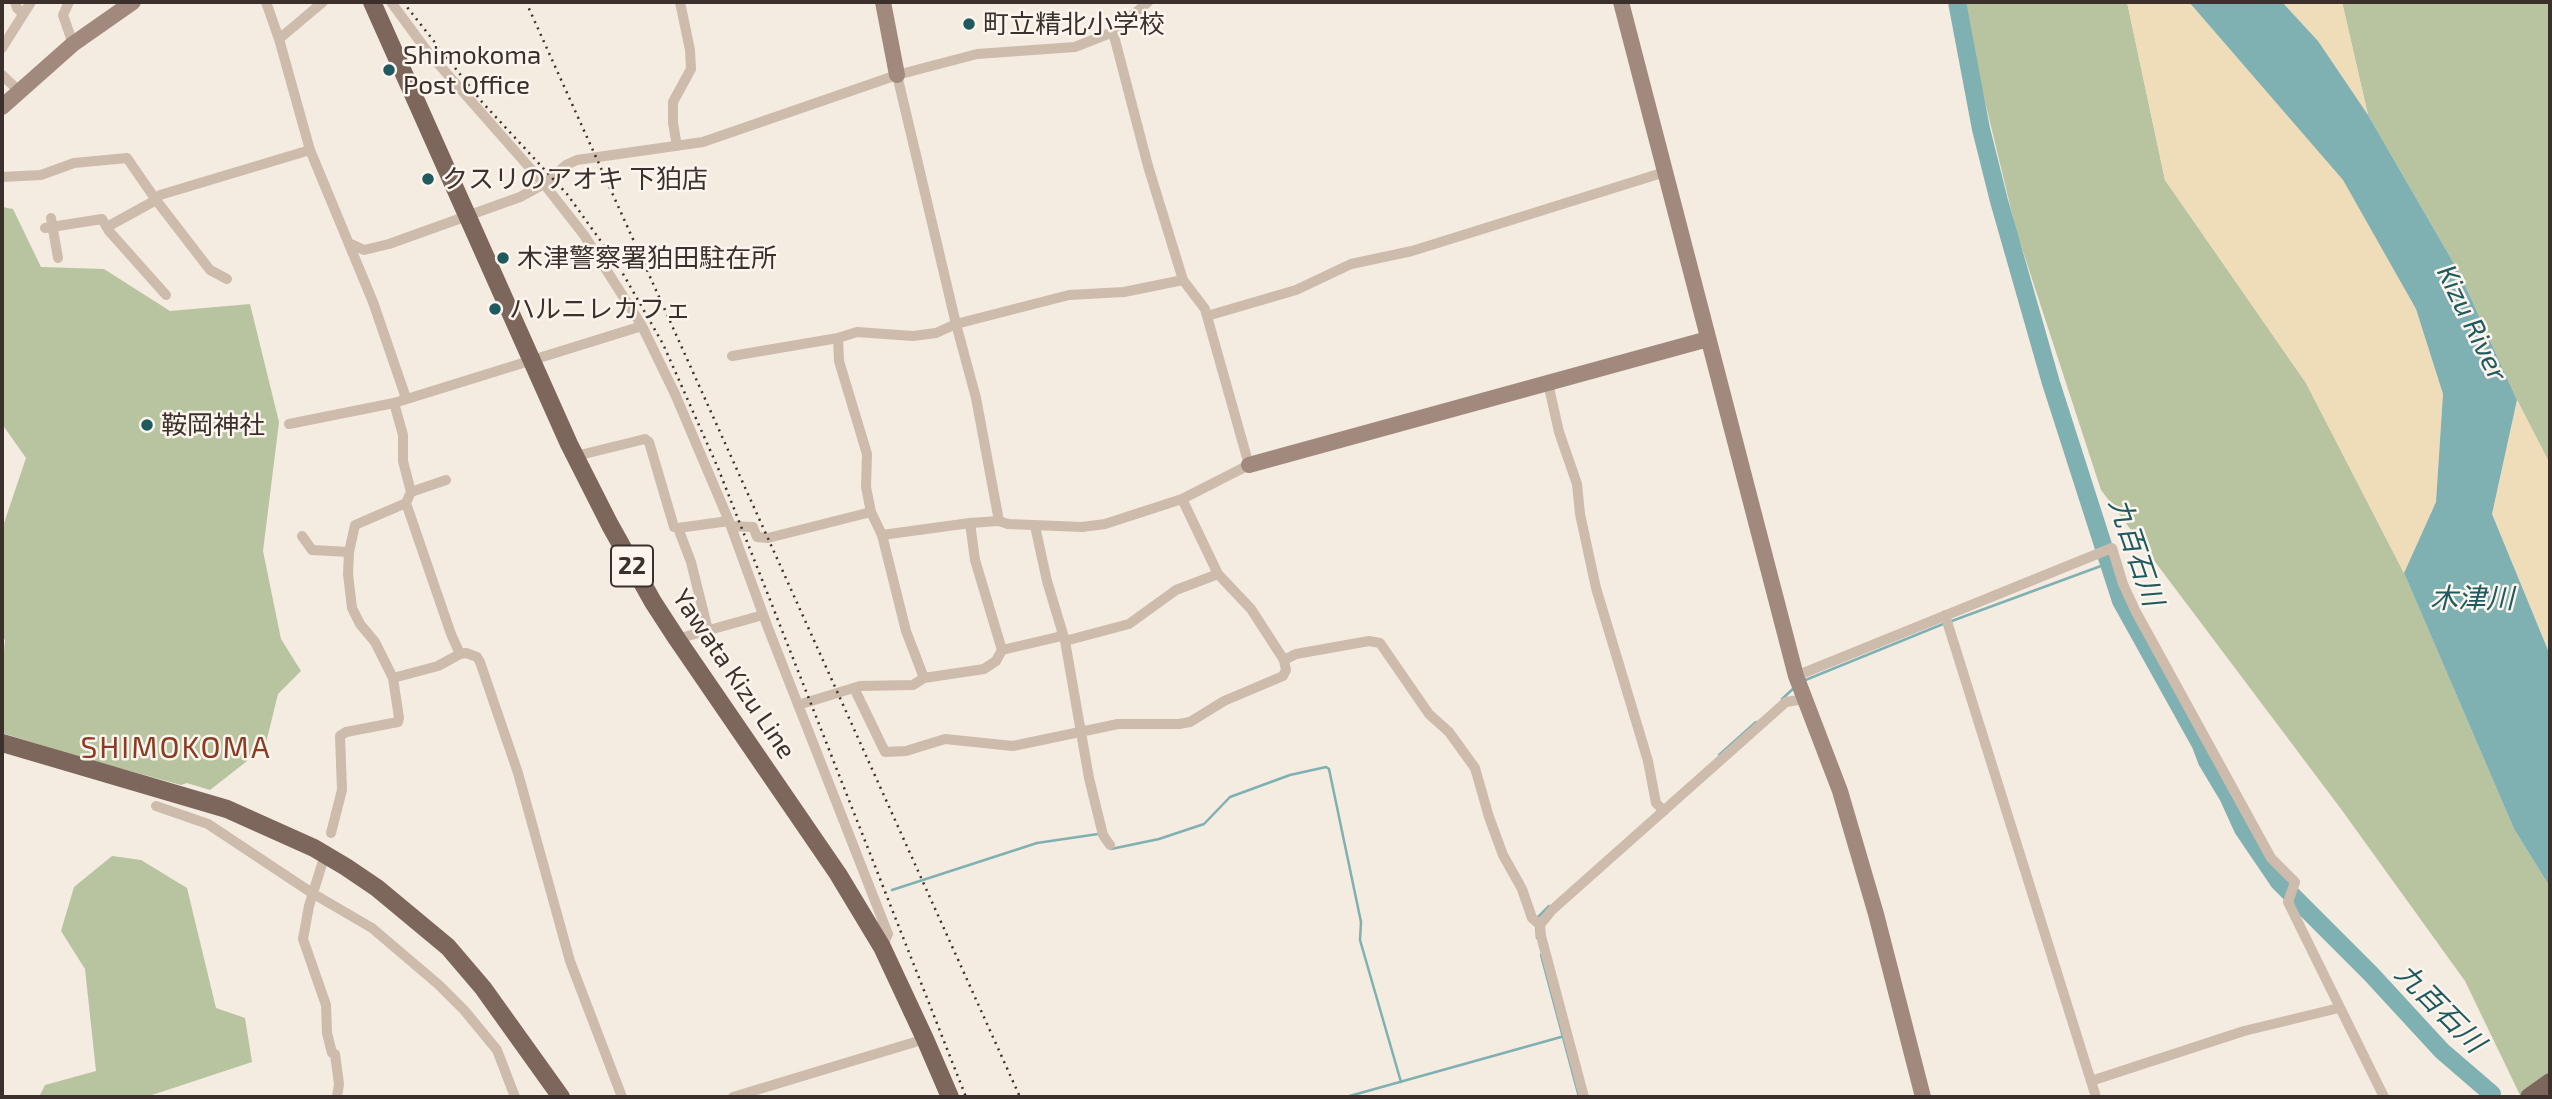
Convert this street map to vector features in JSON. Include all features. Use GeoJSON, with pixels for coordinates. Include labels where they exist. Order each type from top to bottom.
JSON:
{"type":"FeatureCollection","features":[{"type":"Feature","properties":{"kind":"main road","name":"Yawata Kizu Line"},"geometry":{"type":"LineString","coordinates":[[373,2],[576,456],[625,552],[677,639],[838,874],[882,947],[950,1097]]}},
{"type":"Feature","properties":{"kind":"main road"},"geometry":{"type":"LineString","coordinates":[[2,743],[227,809],[324,854],[377,888],[448,947],[484,988],[561,1097]]}},
{"type":"Feature","properties":{"kind":"main road"},"geometry":{"type":"LineString","coordinates":[[533,1058],[555,1097]]}},
{"type":"Feature","properties":{"kind":"main road"},"geometry":{"type":"LineString","coordinates":[[2529,1097],[2550,1082]]}},
{"type":"Feature","properties":{"kind":"street"},"geometry":{"type":"LineString","coordinates":[[15,2],[23,13]]}},
{"type":"Feature","properties":{"kind":"street"},"geometry":{"type":"LineString","coordinates":[[2,48],[31,2]]}},
{"type":"Feature","properties":{"kind":"street"},"geometry":{"type":"LineString","coordinates":[[69,2],[63,15],[73,44]]}},
{"type":"Feature","properties":{"kind":"street"},"geometry":{"type":"LineString","coordinates":[[2,107],[73,44],[133,2]]}},
{"type":"Feature","properties":{"kind":"street"},"geometry":{"type":"LineString","coordinates":[[266,2],[310,150],[335,214],[351,244],[387,338],[406,398]]}},
{"type":"Feature","properties":{"kind":"street"},"geometry":{"type":"LineString","coordinates":[[279,39],[323,2]]}},
{"type":"Feature","properties":{"kind":"street"},"geometry":{"type":"LineString","coordinates":[[391,2],[443,70],[544,184],[600,258],[642,326],[675,394],[730,524],[888,934],[882,947]]}},
{"type":"Feature","properties":{"kind":"street"},"geometry":{"type":"LineString","coordinates":[[677,146],[673,102],[691,69],[680,2]]}},
{"type":"Feature","properties":{"kind":"street"},"geometry":{"type":"LineString","coordinates":[[883,2],[897,75],[979,411],[999,521]]}},
{"type":"Feature","properties":{"kind":"street"},"geometry":{"type":"LineString","coordinates":[[351,244],[364,250],[389,244],[520,197],[544,184],[566,165],[577,160],[703,142],[897,75],[977,54],[1075,47],[1113,32],[1148,2]]}},
{"type":"Feature","properties":{"kind":"street"},"geometry":{"type":"LineString","coordinates":[[1621,2],[1796,676],[1840,791],[1876,914],[1923,1097]]}},
{"type":"Feature","properties":{"kind":"street"},"geometry":{"type":"LineString","coordinates":[[1113,32],[1148,166],[1183,280],[1205,309],[1249,465]]}},
{"type":"Feature","properties":{"kind":"street"},"geometry":{"type":"LineString","coordinates":[[2,75],[19,91]]}},
{"type":"Feature","properties":{"kind":"street"},"geometry":{"type":"LineString","coordinates":[[107,227],[156,200],[160,195],[310,150]]}},
{"type":"Feature","properties":{"kind":"street"},"geometry":{"type":"LineString","coordinates":[[2,177],[41,175],[74,163],[127,158],[210,270],[228,279]]}},
{"type":"Feature","properties":{"kind":"street"},"geometry":{"type":"LineString","coordinates":[[1207,316],[1296,290],[1351,264],[1412,251],[1665,172]]}},
{"type":"Feature","properties":{"kind":"street"},"geometry":{"type":"LineString","coordinates":[[58,258],[50,224],[102,219],[166,295]]}},
{"type":"Feature","properties":{"kind":"street"},"geometry":{"type":"LineString","coordinates":[[732,356],[838,338],[857,332],[913,336],[936,333],[956,324],[1069,295],[1124,292],[1183,280]]}},
{"type":"Feature","properties":{"kind":"street"},"geometry":{"type":"LineString","coordinates":[[289,424],[394,403],[642,326]]}},
{"type":"Feature","properties":{"kind":"street"},"geometry":{"type":"LineString","coordinates":[[838,338],[839,361],[867,454],[866,487],[871,512],[882,535],[903,621],[924,678]]}},
{"type":"Feature","properties":{"kind":"street"},"geometry":{"type":"LineString","coordinates":[[882,535],[999,521],[1035,526],[1082,527],[1105,524],[1168,506],[1249,465],[1708,339]]}},
{"type":"Feature","properties":{"kind":"street"},"geometry":{"type":"LineString","coordinates":[[1548,383],[1559,432],[1577,484],[1580,513],[1596,588],[1648,761],[1656,803],[1664,811]]}},
{"type":"Feature","properties":{"kind":"street"},"geometry":{"type":"LineString","coordinates":[[331,833],[342,789],[340,736],[346,732],[398,722],[399,718],[393,678],[375,642],[360,624],[352,608],[348,575],[349,552],[355,526],[406,503],[411,492],[403,461],[403,435],[394,403]]}},
{"type":"Feature","properties":{"kind":"street"},"geometry":{"type":"LineString","coordinates":[[576,456],[645,439],[649,442],[674,527],[678,528],[730,524],[752,527],[757,537],[768,538],[871,512]]}},
{"type":"Feature","properties":{"kind":"street"},"geometry":{"type":"LineString","coordinates":[[411,492],[446,480]]}},
{"type":"Feature","properties":{"kind":"street"},"geometry":{"type":"LineString","coordinates":[[855,688],[884,751],[890,753],[945,739],[1013,746],[1118,724],[1190,722],[1224,701],[1283,676],[1286,670],[1284,660],[1251,609],[1218,574],[1182,499]]}},
{"type":"Feature","properties":{"kind":"street"},"geometry":{"type":"LineString","coordinates":[[406,503],[460,654]]}},
{"type":"Feature","properties":{"kind":"street"},"geometry":{"type":"LineString","coordinates":[[798,705],[855,688],[913,685],[924,678],[984,669],[996,661],[1002,650],[975,560],[971,523]]}},
{"type":"Feature","properties":{"kind":"street"},"geometry":{"type":"LineString","coordinates":[[1035,526],[1064,638],[1080,731],[1103,835],[1110,845]]}},
{"type":"Feature","properties":{"kind":"street"},"geometry":{"type":"LineString","coordinates":[[678,528],[691,562],[708,631]]}},
{"type":"Feature","properties":{"kind":"street"},"geometry":{"type":"LineString","coordinates":[[302,536],[312,550],[349,552]]}},
{"type":"Feature","properties":{"kind":"street"},"geometry":{"type":"LineString","coordinates":[[1796,676],[2112,548],[2123,584],[2136,612],[2271,858],[2295,882],[2288,902],[2384,1097]]}},
{"type":"Feature","properties":{"kind":"street"},"geometry":{"type":"LineString","coordinates":[[1002,650],[1124,627],[1176,590],[1218,574]]}},
{"type":"Feature","properties":{"kind":"street"},"geometry":{"type":"LineString","coordinates":[[677,639],[763,615]]}},
{"type":"Feature","properties":{"kind":"street"},"geometry":{"type":"LineString","coordinates":[[1945,616],[2067,1012],[2096,1097]]}},
{"type":"Feature","properties":{"kind":"street"},"geometry":{"type":"LineString","coordinates":[[1284,660],[1308,652],[1369,641],[1380,643],[1429,714],[1450,732],[1475,768],[1503,855],[1522,889],[1532,918],[1540,925],[1584,1097]]}},
{"type":"Feature","properties":{"kind":"street"},"geometry":{"type":"LineString","coordinates":[[393,678],[438,666],[460,654],[477,657],[480,662],[518,773],[570,961],[622,1097]]}},
{"type":"Feature","properties":{"kind":"street"},"geometry":{"type":"LineString","coordinates":[[1540,925],[1552,910],[1786,702],[1805,699]]}},
{"type":"Feature","properties":{"kind":"street"},"geometry":{"type":"LineString","coordinates":[[156,806],[208,824],[372,928],[464,1010],[497,1050],[515,1097]]}},
{"type":"Feature","properties":{"kind":"street"},"geometry":{"type":"LineString","coordinates":[[322,864],[303,939],[326,1005],[327,1033],[332,1053],[335,1054],[339,1084],[337,1097]]}},
{"type":"Feature","properties":{"kind":"street"},"geometry":{"type":"LineString","coordinates":[[2091,1081],[2244,1031],[2339,1008]]}},
{"type":"Feature","properties":{"kind":"street"},"geometry":{"type":"LineString","coordinates":[[733,1097],[925,1039]]}},
{"type":"Feature","properties":{"kind":"green space"},"geometry":{"type":"Polygon","coordinates":[[[1961,2],[2127,2],[2165,180],[2306,383],[2404,573],[2514,829],[2550,887],[2550,1072],[2520,1095],[2465,981],[2341,809],[2101,490],[2016,230],[1961,2]]]}},
{"type":"Feature","properties":{"kind":"green space"},"geometry":{"type":"Polygon","coordinates":[[[2342,2],[2550,2],[2550,464],[2517,400],[2460,274],[2368,115],[2342,2]]]}},
{"type":"Feature","properties":{"kind":"green space"},"geometry":{"type":"Polygon","coordinates":[[[2,207],[13,209],[41,267],[104,269],[170,311],[250,304],[279,422],[263,551],[281,639],[301,671],[278,694],[265,747],[210,790],[187,783],[181,785],[86,759],[2,733],[5,640],[2,636],[2,529],[26,458],[2,424],[2,207]]]}},
{"type":"Feature","properties":{"kind":"green space"},"geometry":{"type":"Polygon","coordinates":[[[112,856],[141,860],[187,888],[216,1008],[245,1018],[252,1062],[146,1097],[39,1097],[45,1085],[96,1071],[85,969],[61,931],[74,887],[112,856]]]}},
{"type":"Feature","properties":{"kind":"sand"},"geometry":{"type":"Polygon","coordinates":[[[2127,2],[2189,2],[2343,180],[2416,309],[2443,394],[2436,502],[2404,573],[2306,383],[2165,180],[2127,2]]]}},
{"type":"Feature","properties":{"kind":"sand"},"geometry":{"type":"Polygon","coordinates":[[[2282,2],[2342,2],[2368,115],[2318,41],[2282,2]]]}},
{"type":"Feature","properties":{"kind":"sand"},"geometry":{"type":"Polygon","coordinates":[[[2517,400],[2550,464],[2550,655],[2492,514],[2517,400]]]}},
{"type":"Feature","properties":{"kind":"water","name":"木津川"},"geometry":{"type":"Polygon","coordinates":[[[2189,2],[2282,2],[2318,41],[2368,115],[2460,274],[2517,400],[2492,514],[2550,655],[2550,887],[2514,829],[2404,573],[2436,502],[2443,394],[2416,309],[2343,180],[2189,2]]]}},
{"type":"Feature","properties":{"kind":"waterway","name":"九百石川"},"geometry":{"type":"LineString","coordinates":[[1957,2],[1981,129],[1999,201],[2051,383],[2121,601],[2201,745],[2243,829],[2279,882],[2371,974],[2442,1051],[2492,1094]]}},
{"type":"Feature","properties":{"kind":"waterway"},"geometry":{"type":"LineString","coordinates":[[1949,622],[2109,563]]}},
{"type":"Feature","properties":{"kind":"waterway"},"geometry":{"type":"LineString","coordinates":[[1803,681],[1943,624]]}},
{"type":"Feature","properties":{"kind":"waterway"},"geometry":{"type":"LineString","coordinates":[[1782,699],[1795,687]]}},
{"type":"Feature","properties":{"kind":"waterway"},"geometry":{"type":"LineString","coordinates":[[1719,755],[1756,722]]}},
{"type":"Feature","properties":{"kind":"waterway"},"geometry":{"type":"LineString","coordinates":[[1111,849],[1159,839],[1204,824],[1230,797],[1290,775],[1326,767],[1329,769],[1361,922],[1360,940],[1401,1082]]}},
{"type":"Feature","properties":{"kind":"waterway"},"geometry":{"type":"LineString","coordinates":[[892,890],[1037,843],[1098,834]]}},
{"type":"Feature","properties":{"kind":"waterway"},"geometry":{"type":"LineString","coordinates":[[1537,918],[1549,906]]}},
{"type":"Feature","properties":{"kind":"waterway"},"geometry":{"type":"LineString","coordinates":[[1536,924],[1537,938]]}},
{"type":"Feature","properties":{"kind":"waterway"},"geometry":{"type":"LineString","coordinates":[[1541,955],[1579,1097]]}},
{"type":"Feature","properties":{"kind":"waterway"},"geometry":{"type":"LineString","coordinates":[[1346,1097],[1561,1037]]}},
{"type":"Feature","properties":{"kind":"railway"},"geometry":{"type":"LineString","coordinates":[[403,2],[482,102],[567,194],[618,265],[663,344],[718,468],[966,1097]]}},
{"type":"Feature","properties":{"kind":"railway"},"geometry":{"type":"LineString","coordinates":[[526,2],[1020,1097]]}},
{"type":"Feature","properties":{"kind":"place","name":"町立精北小学校"},"geometry":{"type":"Point","coordinates":[969,24]}},
{"type":"Feature","properties":{"kind":"place","name":"Shimokoma Post Office"},"geometry":{"type":"Point","coordinates":[389,70]}},
{"type":"Feature","properties":{"kind":"place","name":"クスリのアオキ 下狛店"},"geometry":{"type":"Point","coordinates":[428,179]}},
{"type":"Feature","properties":{"kind":"place","name":"木津警察署狛田駐在所"},"geometry":{"type":"Point","coordinates":[503,258]}},
{"type":"Feature","properties":{"kind":"place","name":"ハルニレカフェ"},"geometry":{"type":"Point","coordinates":[495,309]}},
{"type":"Feature","properties":{"kind":"place","name":"鞍岡神社"},"geometry":{"type":"Point","coordinates":[147,425]}},
{"type":"Feature","properties":{"kind":"district","name":"SHIMOKOMA"},"geometry":{"type":"Point","coordinates":[176,748]}},
{"type":"Feature","properties":{"kind":"water label","name":"Kizu River"},"geometry":{"type":"Point","coordinates":[2472,323]}}]}
